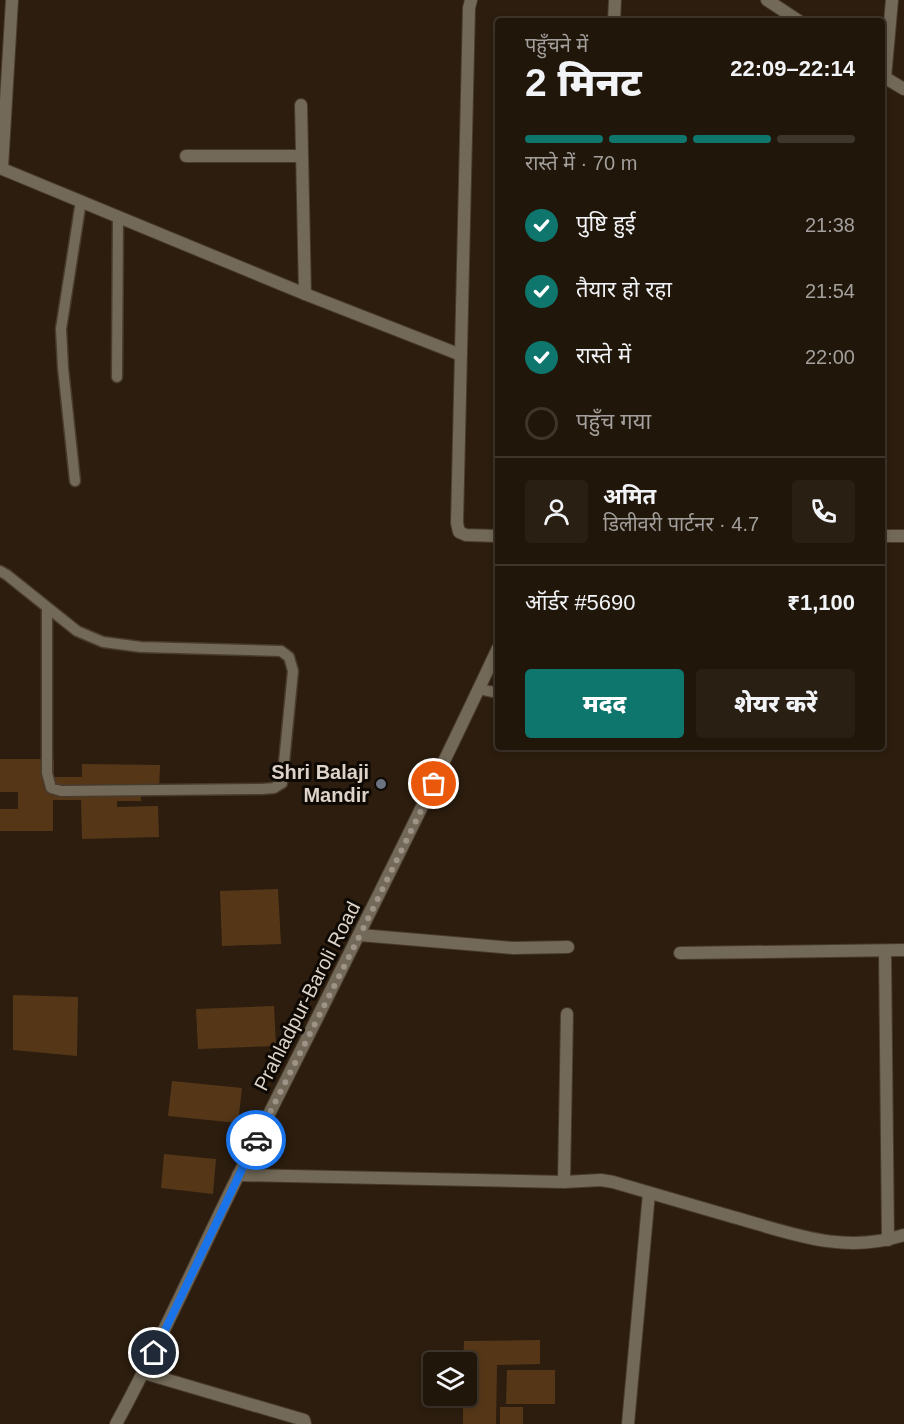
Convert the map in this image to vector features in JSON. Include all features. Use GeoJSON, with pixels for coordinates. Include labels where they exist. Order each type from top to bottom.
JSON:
{"type":"FeatureCollection","features":[{"type":"Feature","properties":{"kind":"street"},"geometry":{"type":"LineString","coordinates":[[12,0],[1,168],[305,294],[461,355]]}},
{"type":"Feature","properties":{"kind":"street"},"geometry":{"type":"LineString","coordinates":[[471,0],[457,523],[459,532],[466,535],[495,536]]}},
{"type":"Feature","properties":{"kind":"street"},"geometry":{"type":"LineString","coordinates":[[614,18],[615,0]]}},
{"type":"Feature","properties":{"kind":"street"},"geometry":{"type":"LineString","coordinates":[[767,0],[794,18]]}},
{"type":"Feature","properties":{"kind":"street"},"geometry":{"type":"LineString","coordinates":[[885,60],[892,0]]}},
{"type":"Feature","properties":{"kind":"street"},"geometry":{"type":"LineString","coordinates":[[885,78],[904,89]]}},
{"type":"Feature","properties":{"kind":"street"},"geometry":{"type":"LineString","coordinates":[[301,105],[305,294]]}},
{"type":"Feature","properties":{"kind":"street"},"geometry":{"type":"LineString","coordinates":[[186,156],[302,156]]}},
{"type":"Feature","properties":{"kind":"street"},"geometry":{"type":"LineString","coordinates":[[885,536],[904,536]]}},
{"type":"Feature","properties":{"kind":"street","name":"Prahladpur-Baroli Road"},"geometry":{"type":"LineString","coordinates":[[116,1424],[144,1372],[238,1175],[360,935],[495,654]]}},
{"type":"Feature","properties":{"kind":"street"},"geometry":{"type":"LineString","coordinates":[[360,935],[513,948],[568,947]]}},
{"type":"Feature","properties":{"kind":"street"},"geometry":{"type":"LineString","coordinates":[[885,951],[888,1240]]}},
{"type":"Feature","properties":{"kind":"street"},"geometry":{"type":"LineString","coordinates":[[681,953],[904,951]]}},
{"type":"Feature","properties":{"kind":"street"},"geometry":{"type":"LineString","coordinates":[[564,1182],[567,1014]]}},
{"type":"Feature","properties":{"kind":"street"},"geometry":{"type":"LineString","coordinates":[[238,1175],[564,1182],[601,1180],[822,1242],[858,1244],[888,1240],[904,1235]]}},
{"type":"Feature","properties":{"kind":"street"},"geometry":{"type":"LineString","coordinates":[[628,1424],[649,1193]]}},
{"type":"Feature","properties":{"kind":"street"},"geometry":{"type":"LineString","coordinates":[[144,1372],[304,1420],[304,1424]]}},
{"type":"Feature","properties":{"kind":"lane"},"geometry":{"type":"LineString","coordinates":[[75,481],[63,368],[62,329],[81,201]]}},
{"type":"Feature","properties":{"kind":"lane"},"geometry":{"type":"LineString","coordinates":[[117,377],[118,217]]}},
{"type":"Feature","properties":{"kind":"lane"},"geometry":{"type":"LineString","coordinates":[[0,572],[47,607],[77,631],[103,642],[141,647],[281,651],[289,657],[293,671],[282,783],[274,788],[262,789],[61,791],[51,788],[47,773],[47,607]]}},
{"type":"Feature","properties":{"kind":"lane"},"geometry":{"type":"LineString","coordinates":[[479,689],[495,692]]}},
{"type":"Feature","properties":{"kind":"building"},"geometry":{"type":"Polygon","coordinates":[[[0,759],[54,759],[54,777],[82,777],[82,764],[160,765],[159,789],[141,789],[141,801],[117,801],[117,807],[158,806],[159,837],[82,839],[81,800],[53,800],[53,831],[0,831],[0,809],[18,809],[18,792],[0,792],[0,759]]]}},
{"type":"Feature","properties":{"kind":"building"},"geometry":{"type":"Polygon","coordinates":[[[278,889],[281,944],[222,946],[220,891],[278,889]]]}},
{"type":"Feature","properties":{"kind":"building"},"geometry":{"type":"Polygon","coordinates":[[[13,995],[78,997],[77,1056],[13,1050],[13,995]]]}},
{"type":"Feature","properties":{"kind":"building"},"geometry":{"type":"Polygon","coordinates":[[[274,1006],[276,1046],[198,1049],[196,1009],[274,1006]]]}},
{"type":"Feature","properties":{"kind":"building"},"geometry":{"type":"Polygon","coordinates":[[[172,1081],[242,1088],[238,1123],[168,1116],[172,1081]]]}},
{"type":"Feature","properties":{"kind":"building"},"geometry":{"type":"Polygon","coordinates":[[[164,1154],[216,1159],[213,1194],[161,1188],[164,1154]]]}},
{"type":"Feature","properties":{"kind":"building"},"geometry":{"type":"Polygon","coordinates":[[[540,1340],[540,1364],[497,1365],[496,1424],[463,1424],[463,1406],[477,1406],[477,1352],[463,1352],[464,1341],[540,1340]]]}},
{"type":"Feature","properties":{"kind":"building"},"geometry":{"type":"Polygon","coordinates":[[[507,1370],[555,1370],[555,1404],[506,1404],[507,1370]]]}},
{"type":"Feature","properties":{"kind":"building"},"geometry":{"type":"Polygon","coordinates":[[[500,1407],[523,1407],[523,1424],[500,1424],[500,1407]]]}},
{"type":"Feature","properties":{"kind":"way so far"},"geometry":{"type":"LineString","coordinates":[[256,1140],[434,784]]}},
{"type":"Feature","properties":{"kind":"place","name":"Shri Balaji Mandir"},"geometry":{"type":"Point","coordinates":[381,784]}},
{"type":"Feature","properties":{"kind":"route"},"geometry":{"type":"LineString","coordinates":[[154,1353],[256,1140]]}}]}
